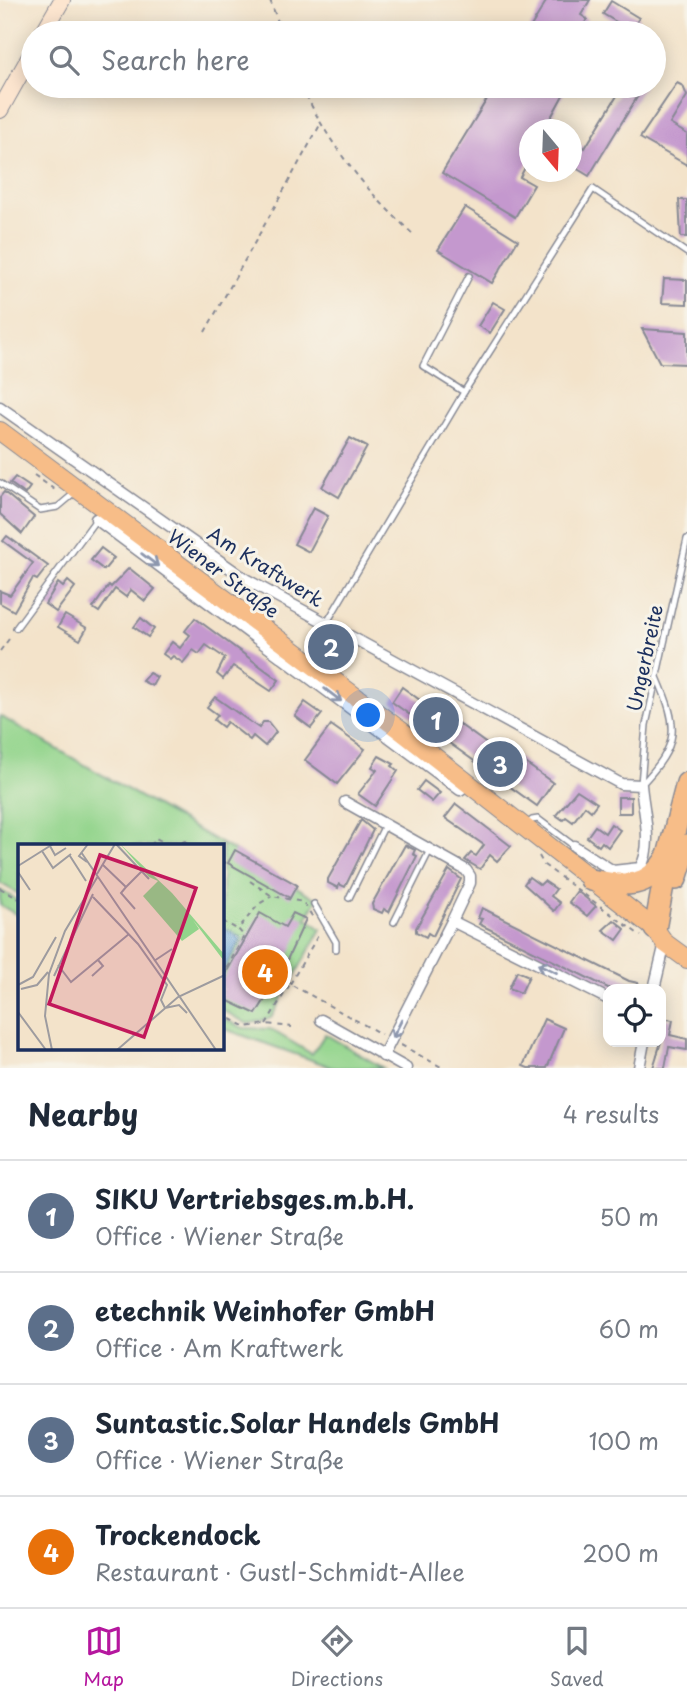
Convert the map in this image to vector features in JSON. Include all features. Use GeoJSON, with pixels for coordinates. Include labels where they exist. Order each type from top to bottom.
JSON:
{"type":"FeatureCollection","features":[{"type":"Feature","properties":{"kind":"highway"},"geometry":{"type":"LineString","coordinates":[[661,941],[681,848],[687,783]]}},
{"type":"Feature","properties":{"kind":"highway"},"geometry":{"type":"LineString","coordinates":[[591,880],[638,885],[658,871],[681,848]]}},
{"type":"Feature","properties":{"kind":"highway"},"geometry":{"type":"LineString","coordinates":[[681,848],[687,896]]}},
{"type":"Feature","properties":{"kind":"main road","name":"Wiener Straße"},"geometry":{"type":"LineString","coordinates":[[2,436],[77,490],[99,514],[396,735],[468,784],[591,880],[631,920],[687,959]]}},
{"type":"Feature","properties":{"kind":"main road","name":"Wiener Straße"},"geometry":{"type":"LineString","coordinates":[[661,941],[671,935],[687,947]]}},
{"type":"Feature","properties":{"kind":"street"},"geometry":{"type":"LineString","coordinates":[[50,21],[62,0]]}},
{"type":"Feature","properties":{"kind":"street"},"geometry":{"type":"LineString","coordinates":[[0,110],[21,72]]}},
{"type":"Feature","properties":{"kind":"street","name":"Am Kraftwerk"},"geometry":{"type":"LineString","coordinates":[[0,407],[247,580],[621,784],[641,785]]}},
{"type":"Feature","properties":{"kind":"street"},"geometry":{"type":"LineString","coordinates":[[574,846],[613,872],[640,868],[646,859],[641,785]]}},
{"type":"Feature","properties":{"kind":"street"},"geometry":{"type":"LineString","coordinates":[[345,802],[470,876],[452,921],[383,1056]]}},
{"type":"Feature","properties":{"kind":"street"},"geometry":{"type":"LineString","coordinates":[[452,921],[603,996]]}},
{"type":"Feature","properties":{"kind":"street"},"geometry":{"type":"LineString","coordinates":[[655,984],[661,941]]}},
{"type":"Feature","properties":{"kind":"street"},"geometry":{"type":"LineString","coordinates":[[321,1020],[406,1068]]}},
{"type":"Feature","properties":{"kind":"street"},"geometry":{"type":"LineString","coordinates":[[639,1068],[643,1047]]}},
{"type":"Feature","properties":{"kind":"lane"},"geometry":{"type":"LineString","coordinates":[[326,624],[464,392],[593,189],[687,253]]}},
{"type":"Feature","properties":{"kind":"lane"},"geometry":{"type":"LineString","coordinates":[[464,392],[423,366],[469,276]]}},
{"type":"Feature","properties":{"kind":"lane"},"geometry":{"type":"LineString","coordinates":[[0,483],[40,510],[58,507],[77,490]]}},
{"type":"Feature","properties":{"kind":"lane"},"geometry":{"type":"LineString","coordinates":[[16,628],[99,514]]}},
{"type":"Feature","properties":{"kind":"lane","name":"Ungerbreite"},"geometry":{"type":"LineString","coordinates":[[641,785],[646,725],[687,540]]}},
{"type":"Feature","properties":{"kind":"lane"},"geometry":{"type":"LineString","coordinates":[[641,785],[669,752],[675,733],[670,708],[657,676]]}},
{"type":"Feature","properties":{"kind":"lane"},"geometry":{"type":"LineString","coordinates":[[524,828],[532,820],[538,819],[574,846]]}},
{"type":"Feature","properties":{"kind":"lane"},"geometry":{"type":"LineString","coordinates":[[349,898],[385,825]]}},
{"type":"Feature","properties":{"kind":"lane"},"geometry":{"type":"LineString","coordinates":[[394,922],[430,850]]}},
{"type":"Feature","properties":{"kind":"lane"},"geometry":{"type":"LineString","coordinates":[[314,904],[336,942],[336,949]]}},
{"type":"Feature","properties":{"kind":"path"},"geometry":{"type":"LineString","coordinates":[[270,0],[278,21]]}},
{"type":"Feature","properties":{"kind":"path"},"geometry":{"type":"LineString","coordinates":[[308,98],[320,125],[355,176],[415,236]]}},
{"type":"Feature","properties":{"kind":"path"},"geometry":{"type":"LineString","coordinates":[[205,332],[320,125]]}},
{"type":"Feature","properties":{"kind":"path"},"geometry":{"type":"LineString","coordinates":[[0,651],[16,628]]}},
{"type":"Feature","properties":{"kind":"path"},"geometry":{"type":"LineString","coordinates":[[153,844],[156,838],[168,844]]}},
{"type":"Feature","properties":{"kind":"path"},"geometry":{"type":"LineString","coordinates":[[250,881],[272,896],[303,902],[315,921]]}},
{"type":"Feature","properties":{"kind":"path"},"geometry":{"type":"LineString","coordinates":[[0,888],[18,898]]}},
{"type":"Feature","properties":{"kind":"path"},"geometry":{"type":"LineString","coordinates":[[238,929],[259,904],[272,896]]}},
{"type":"Feature","properties":{"kind":"path"},"geometry":{"type":"LineString","coordinates":[[224,923],[238,929],[244,936],[224,970]]}},
{"type":"Feature","properties":{"kind":"path"},"geometry":{"type":"LineString","coordinates":[[266,1024],[322,928]]}},
{"type":"Feature","properties":{"kind":"path"},"geometry":{"type":"LineString","coordinates":[[290,984],[443,1068]]}},
{"type":"Feature","properties":{"kind":"path"},"geometry":{"type":"LineString","coordinates":[[224,1015],[246,1027],[266,1024],[292,1027]]}},
{"type":"Feature","properties":{"kind":"green space"},"geometry":{"type":"Polygon","coordinates":[[[0,716],[222,844],[18,844],[18,893],[0,883],[0,716]]]}},
{"type":"Feature","properties":{"kind":"green space"},"geometry":{"type":"Polygon","coordinates":[[[224,845],[317,899],[307,918],[321,929],[271,1018],[248,1024],[224,1011],[224,845]]]}},
{"type":"Feature","properties":{"kind":"green space"},"geometry":{"type":"Polygon","coordinates":[[[0,890],[18,900],[18,915],[0,905],[0,890]]]}},
{"type":"Feature","properties":{"kind":"green space"},"geometry":{"type":"Polygon","coordinates":[[[224,1019],[243,1028],[270,1029],[312,1054],[325,1034],[383,1068],[334,1068],[224,1029],[224,1019]]]}},
{"type":"Feature","properties":{"kind":"water"},"geometry":{"type":"Polygon","coordinates":[[[224,928],[242,938],[224,968],[224,928]]]}},
{"type":"Feature","properties":{"kind":"building"},"geometry":{"type":"Polygon","coordinates":[[[547,0],[590,0],[581,15],[586,21],[534,21],[547,0]]]}},
{"type":"Feature","properties":{"kind":"building"},"geometry":{"type":"Polygon","coordinates":[[[611,1],[639,18],[637,21],[615,21],[603,14],[611,1]]]}},
{"type":"Feature","properties":{"kind":"building"},"geometry":{"type":"Polygon","coordinates":[[[677,83],[683,86],[687,96],[670,124],[687,134],[687,165],[640,138],[677,83]]]}},
{"type":"Feature","properties":{"kind":"building"},"geometry":{"type":"Polygon","coordinates":[[[488,98],[561,98],[550,119],[519,119],[519,182],[534,185],[515,217],[442,173],[488,98]]]}},
{"type":"Feature","properties":{"kind":"building"},"geometry":{"type":"Polygon","coordinates":[[[616,98],[637,98],[589,176],[582,172],[582,146],[585,148],[616,98]]]}},
{"type":"Feature","properties":{"kind":"building"},"geometry":{"type":"Polygon","coordinates":[[[679,200],[687,200],[687,237],[681,237],[679,200]]]}},
{"type":"Feature","properties":{"kind":"building"},"geometry":{"type":"Polygon","coordinates":[[[465,207],[518,240],[492,283],[438,250],[465,207]]]}},
{"type":"Feature","properties":{"kind":"building"},"geometry":{"type":"Polygon","coordinates":[[[664,279],[687,280],[687,304],[662,303],[664,279]]]}},
{"type":"Feature","properties":{"kind":"building"},"geometry":{"type":"Polygon","coordinates":[[[493,302],[505,309],[490,333],[478,326],[493,302]]]}},
{"type":"Feature","properties":{"kind":"building"},"geometry":{"type":"Polygon","coordinates":[[[642,329],[687,332],[687,364],[660,363],[642,329]]]}},
{"type":"Feature","properties":{"kind":"building"},"geometry":{"type":"Polygon","coordinates":[[[350,438],[367,447],[339,497],[322,487],[350,438]]]}},
{"type":"Feature","properties":{"kind":"building"},"geometry":{"type":"Polygon","coordinates":[[[15,477],[30,487],[25,494],[10,483],[15,477]]]}},
{"type":"Feature","properties":{"kind":"building"},"geometry":{"type":"Polygon","coordinates":[[[4,492],[34,517],[22,534],[0,514],[0,497],[4,492]]]}},
{"type":"Feature","properties":{"kind":"building"},"geometry":{"type":"Polygon","coordinates":[[[313,508],[328,516],[309,552],[294,544],[313,508]]]}},
{"type":"Feature","properties":{"kind":"building"},"geometry":{"type":"Polygon","coordinates":[[[7,536],[48,566],[37,580],[33,578],[14,611],[0,603],[0,591],[10,595],[33,563],[3,541],[7,536]]]}},
{"type":"Feature","properties":{"kind":"building"},"geometry":{"type":"Polygon","coordinates":[[[101,548],[114,558],[104,570],[91,560],[101,548]]]}},
{"type":"Feature","properties":{"kind":"building"},"geometry":{"type":"Polygon","coordinates":[[[129,568],[155,589],[145,601],[131,590],[126,597],[115,589],[99,612],[93,608],[109,585],[111,587],[129,568]]]}},
{"type":"Feature","properties":{"kind":"building"},"geometry":{"type":"Polygon","coordinates":[[[68,581],[75,587],[56,612],[45,604],[58,583],[63,587],[68,581]]]}},
{"type":"Feature","properties":{"kind":"building"},"geometry":{"type":"Polygon","coordinates":[[[65,615],[87,628],[80,640],[58,627],[65,615]]]}},
{"type":"Feature","properties":{"kind":"building"},"geometry":{"type":"Polygon","coordinates":[[[141,618],[154,629],[148,637],[134,627],[141,618]]]}},
{"type":"Feature","properties":{"kind":"building"},"geometry":{"type":"Polygon","coordinates":[[[195,618],[279,680],[271,691],[233,666],[223,679],[217,674],[225,658],[206,645],[199,654],[193,650],[183,663],[173,656],[170,659],[163,654],[172,642],[180,648],[190,635],[185,631],[195,618]]]}},
{"type":"Feature","properties":{"kind":"building"},"geometry":{"type":"Polygon","coordinates":[[[323,637],[344,647],[339,657],[318,647],[323,637]]]}},
{"type":"Feature","properties":{"kind":"building"},"geometry":{"type":"Polygon","coordinates":[[[149,673],[157,677],[152,686],[142,681],[149,673]]]}},
{"type":"Feature","properties":{"kind":"building"},"geometry":{"type":"Polygon","coordinates":[[[402,687],[424,703],[426,700],[495,750],[499,744],[553,783],[537,806],[392,702],[402,687]]]}},
{"type":"Feature","properties":{"kind":"building"},"geometry":{"type":"Polygon","coordinates":[[[215,697],[259,728],[263,722],[268,722],[276,732],[265,746],[253,736],[250,740],[227,722],[223,727],[214,720],[218,715],[207,707],[215,697]]]}},
{"type":"Feature","properties":{"kind":"building"},"geometry":{"type":"Polygon","coordinates":[[[305,702],[322,714],[311,728],[295,716],[305,702]]]}},
{"type":"Feature","properties":{"kind":"building"},"geometry":{"type":"Polygon","coordinates":[[[331,725],[365,749],[337,784],[305,760],[331,725]]]}},
{"type":"Feature","properties":{"kind":"building"},"geometry":{"type":"Polygon","coordinates":[[[379,756],[394,764],[392,766],[398,771],[375,806],[358,794],[377,770],[372,767],[379,756]]]}},
{"type":"Feature","properties":{"kind":"building"},"geometry":{"type":"Polygon","coordinates":[[[424,781],[440,793],[432,802],[417,790],[424,781]]]}},
{"type":"Feature","properties":{"kind":"building"},"geometry":{"type":"Polygon","coordinates":[[[577,790],[597,803],[591,811],[585,806],[573,822],[566,817],[563,820],[556,815],[577,790]]]}},
{"type":"Feature","properties":{"kind":"building"},"geometry":{"type":"Polygon","coordinates":[[[618,797],[631,797],[631,813],[618,813],[618,797]]]}},
{"type":"Feature","properties":{"kind":"building"},"geometry":{"type":"Polygon","coordinates":[[[456,804],[511,846],[497,861],[490,855],[480,869],[465,860],[471,853],[476,856],[484,845],[445,818],[456,804]]]}},
{"type":"Feature","properties":{"kind":"building"},"geometry":{"type":"Polygon","coordinates":[[[361,820],[373,830],[345,887],[339,884],[338,888],[328,883],[328,879],[361,820]]]}},
{"type":"Feature","properties":{"kind":"building"},"geometry":{"type":"Polygon","coordinates":[[[611,824],[620,830],[608,847],[602,842],[599,846],[587,837],[595,826],[605,833],[611,824]]]}},
{"type":"Feature","properties":{"kind":"building"},"geometry":{"type":"Polygon","coordinates":[[[405,845],[415,850],[413,854],[417,856],[389,912],[384,909],[382,913],[373,909],[372,904],[405,845]]]}},
{"type":"Feature","properties":{"kind":"building"},"geometry":{"type":"Polygon","coordinates":[[[235,850],[297,885],[290,898],[228,863],[235,850]]]}},
{"type":"Feature","properties":{"kind":"building"},"geometry":{"type":"Polygon","coordinates":[[[449,870],[461,879],[433,936],[428,933],[426,937],[416,932],[416,928],[449,870]]]}},
{"type":"Feature","properties":{"kind":"building"},"geometry":{"type":"Polygon","coordinates":[[[529,877],[540,885],[544,881],[556,889],[551,896],[560,903],[554,911],[524,884],[529,877]]]}},
{"type":"Feature","properties":{"kind":"building"},"geometry":{"type":"Polygon","coordinates":[[[577,891],[596,906],[587,916],[569,902],[577,891]]]}},
{"type":"Feature","properties":{"kind":"building"},"geometry":{"type":"Polygon","coordinates":[[[482,908],[638,983],[603,986],[479,924],[482,919],[478,918],[482,908]]]}},
{"type":"Feature","properties":{"kind":"building"},"geometry":{"type":"Polygon","coordinates":[[[260,913],[285,927],[293,913],[306,919],[280,975],[256,1014],[224,999],[224,976],[260,913]]]}},
{"type":"Feature","properties":{"kind":"building"},"geometry":{"type":"Polygon","coordinates":[[[614,920],[625,929],[617,940],[603,930],[614,920]]]}},
{"type":"Feature","properties":{"kind":"building"},"geometry":{"type":"Polygon","coordinates":[[[517,971],[529,976],[521,993],[509,988],[517,971]]]}},
{"type":"Feature","properties":{"kind":"building"},"geometry":{"type":"Polygon","coordinates":[[[544,1019],[564,1028],[547,1068],[528,1068],[523,1066],[544,1019]]]}},
{"type":"Feature","properties":{"kind":"building"},"geometry":{"type":"Polygon","coordinates":[[[666,1019],[673,1020],[670,1035],[687,1039],[687,1050],[669,1047],[665,1068],[653,1068],[659,1047],[666,1047],[666,1019]]]}},
{"type":"Feature","properties":{"kind":"place","name":"etechnik Weinhofer GmbH"},"geometry":{"type":"Point","coordinates":[331,647]}},
{"type":"Feature","properties":{"kind":"place","name":"SIKU Vertriebsges.m.b.H."},"geometry":{"type":"Point","coordinates":[436,720]}},
{"type":"Feature","properties":{"kind":"place","name":"Suntastic.Solar Handels GmbH"},"geometry":{"type":"Point","coordinates":[500,764]}},
{"type":"Feature","properties":{"kind":"place","name":"Trockendock"},"geometry":{"type":"Point","coordinates":[265,972]}}]}
